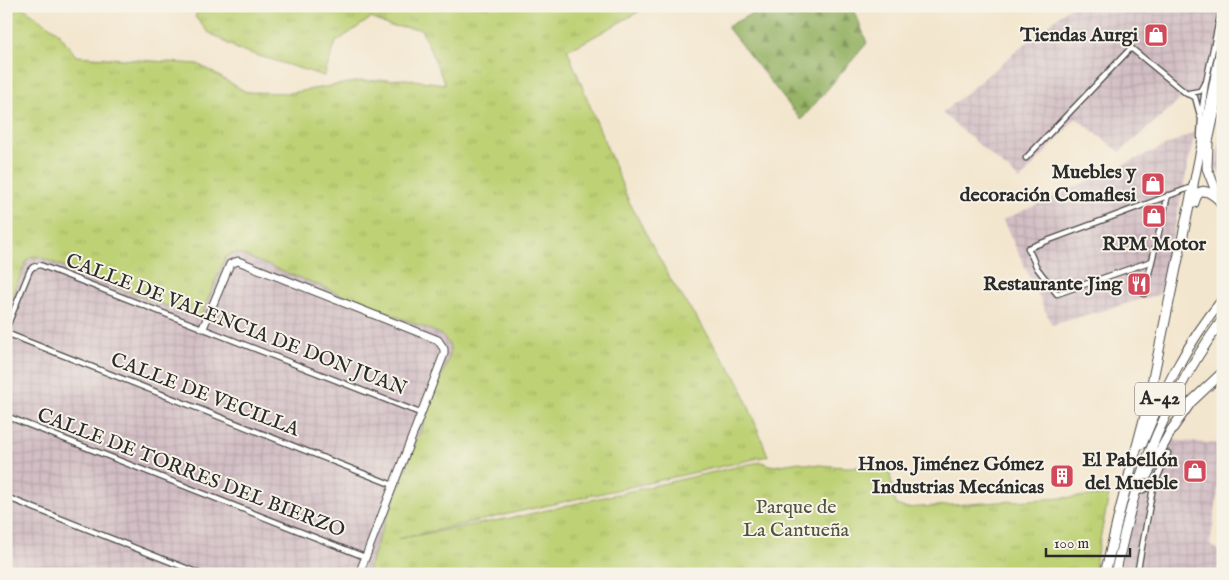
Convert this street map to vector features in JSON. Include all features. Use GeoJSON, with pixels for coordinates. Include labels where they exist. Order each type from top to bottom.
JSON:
{"type":"FeatureCollection","features":[{"type":"Feature","properties":{"kind":"highway"},"geometry":{"type":"LineString","coordinates":[[1208,144],[1206,158],[1209,176],[1223,209]]}},
{"type":"Feature","properties":{"kind":"highway"},"geometry":{"type":"LineString","coordinates":[[1209,176],[1223,188]]}},
{"type":"Feature","properties":{"kind":"highway"},"geometry":{"type":"LineString","coordinates":[[1120,510],[1146,412],[1193,187]]}},
{"type":"Feature","properties":{"kind":"highway"},"geometry":{"type":"LineString","coordinates":[[1178,263],[1187,236],[1195,198],[1204,191],[1210,192],[1219,200]]}},
{"type":"Feature","properties":{"kind":"highway","name":"A-42"},"geometry":{"type":"LineString","coordinates":[[1105,574],[1120,510],[1140,451],[1167,384],[1209,316],[1223,300]]}},
{"type":"Feature","properties":{"kind":"highway","name":"A-42"},"geometry":{"type":"LineString","coordinates":[[1115,574],[1145,464],[1176,395],[1208,340],[1223,319]]}},
{"type":"Feature","properties":{"kind":"highway"},"geometry":{"type":"LineString","coordinates":[[1136,496],[1149,469],[1184,411],[1223,372]]}},
{"type":"Feature","properties":{"kind":"main road"},"geometry":{"type":"LineString","coordinates":[[1193,187],[1223,37]]}},
{"type":"Feature","properties":{"kind":"main road"},"geometry":{"type":"LineString","coordinates":[[1208,144],[1223,76]]}},
{"type":"Feature","properties":{"kind":"street"},"geometry":{"type":"LineString","coordinates":[[1200,152],[1201,119],[1206,82],[1222,6]]}},
{"type":"Feature","properties":{"kind":"street"},"geometry":{"type":"LineString","coordinates":[[1026,158],[1131,48],[1188,94],[1195,97],[1201,119]]}},
{"type":"Feature","properties":{"kind":"street"},"geometry":{"type":"LineString","coordinates":[[1188,94],[1200,91],[1206,82]]}},
{"type":"Feature","properties":{"kind":"street"},"geometry":{"type":"LineString","coordinates":[[1152,261],[1056,294],[1038,268],[1028,248],[1193,187]]}},
{"type":"Feature","properties":{"kind":"street"},"geometry":{"type":"LineString","coordinates":[[1144,294],[1168,195]]}},
{"type":"Feature","properties":{"kind":"street"},"geometry":{"type":"LineString","coordinates":[[203,328],[230,264],[238,261],[438,340],[444,349],[444,354],[358,574]]}},
{"type":"Feature","properties":{"kind":"street","name":"CALLE DE VALENCIA DE DON JUAN"},"geometry":{"type":"LineString","coordinates":[[6,329],[30,270],[40,265],[420,413]]}},
{"type":"Feature","properties":{"kind":"street","name":"CALLE DE VECILLA"},"geometry":{"type":"LineString","coordinates":[[6,333],[393,485]]}},
{"type":"Feature","properties":{"kind":"street","name":"CALLE DE TORRES DEL BIERZO"},"geometry":{"type":"LineString","coordinates":[[6,416],[365,557]]}},
{"type":"Feature","properties":{"kind":"street"},"geometry":{"type":"LineString","coordinates":[[1137,574],[1153,488],[1168,453]]}},
{"type":"Feature","properties":{"kind":"street"},"geometry":{"type":"LineString","coordinates":[[1136,496],[1147,488],[1153,488]]}},
{"type":"Feature","properties":{"kind":"street"},"geometry":{"type":"LineString","coordinates":[[6,497],[201,574]]}},
{"type":"Feature","properties":{"kind":"shaded area"},"geometry":{"type":"Polygon","coordinates":[[[1071,6],[1223,6],[1223,112],[1181,99],[1120,152],[1076,118],[1020,180],[942,113],[1071,6]]]}},
{"type":"Feature","properties":{"kind":"shaded area"},"geometry":{"type":"Polygon","coordinates":[[[1223,128],[1223,176],[1215,167],[1223,128]]]}},
{"type":"Feature","properties":{"kind":"shaded area"},"geometry":{"type":"Polygon","coordinates":[[[1195,132],[1160,294],[1052,325],[1003,220],[1195,132]]]}},
{"type":"Feature","properties":{"kind":"shaded area"},"geometry":{"type":"Polygon","coordinates":[[[237,253],[438,333],[446,338],[450,346],[449,358],[377,542],[367,574],[6,574],[6,310],[27,260],[31,257],[39,257],[200,319],[225,258],[230,254],[237,253]]]}},
{"type":"Feature","properties":{"kind":"shaded area"},"geometry":{"type":"Polygon","coordinates":[[[1169,440],[1223,444],[1223,459],[1210,544],[1223,553],[1223,574],[1118,574],[1134,507],[1169,440]]]}},
{"type":"Feature","properties":{"kind":"green space","name":"Parque de La Cantueña"},"geometry":{"type":"Polygon","coordinates":[[[6,6],[21,6],[58,32],[76,56],[198,64],[246,92],[290,93],[360,81],[406,79],[445,84],[421,29],[390,26],[371,18],[336,42],[324,76],[237,49],[208,32],[195,17],[200,6],[643,6],[640,11],[579,45],[567,49],[629,202],[671,280],[739,382],[768,456],[397,539],[521,516],[749,464],[761,462],[774,466],[800,462],[843,467],[885,467],[889,470],[896,505],[905,508],[1109,495],[1093,574],[367,574],[377,542],[449,358],[450,350],[447,341],[438,333],[237,253],[230,254],[225,258],[200,319],[39,257],[31,257],[27,260],[6,310],[6,6]]]}},
{"type":"Feature","properties":{"kind":"green space"},"geometry":{"type":"Polygon","coordinates":[[[765,6],[853,6],[867,43],[801,120],[727,27],[765,6]]]}},
{"type":"Feature","properties":{"kind":"place","name":"Tiendas Aurgi"},"geometry":{"type":"Point","coordinates":[1156,35]}},
{"type":"Feature","properties":{"kind":"place","name":"Muebles y decoración Comaflesi"},"geometry":{"type":"Point","coordinates":[1153,184]}},
{"type":"Feature","properties":{"kind":"place","name":"RPM Motor"},"geometry":{"type":"Point","coordinates":[1154,216]}},
{"type":"Feature","properties":{"kind":"place","name":"Restaurante Jing"},"geometry":{"type":"Point","coordinates":[1139,284]}},
{"type":"Feature","properties":{"kind":"place","name":"El Pabellón del Mueble"},"geometry":{"type":"Point","coordinates":[1195,471]}},
{"type":"Feature","properties":{"kind":"place","name":"Hnos. Jiménez Gómez Industrias Mecánicas"},"geometry":{"type":"Point","coordinates":[1062,476]}}]}
